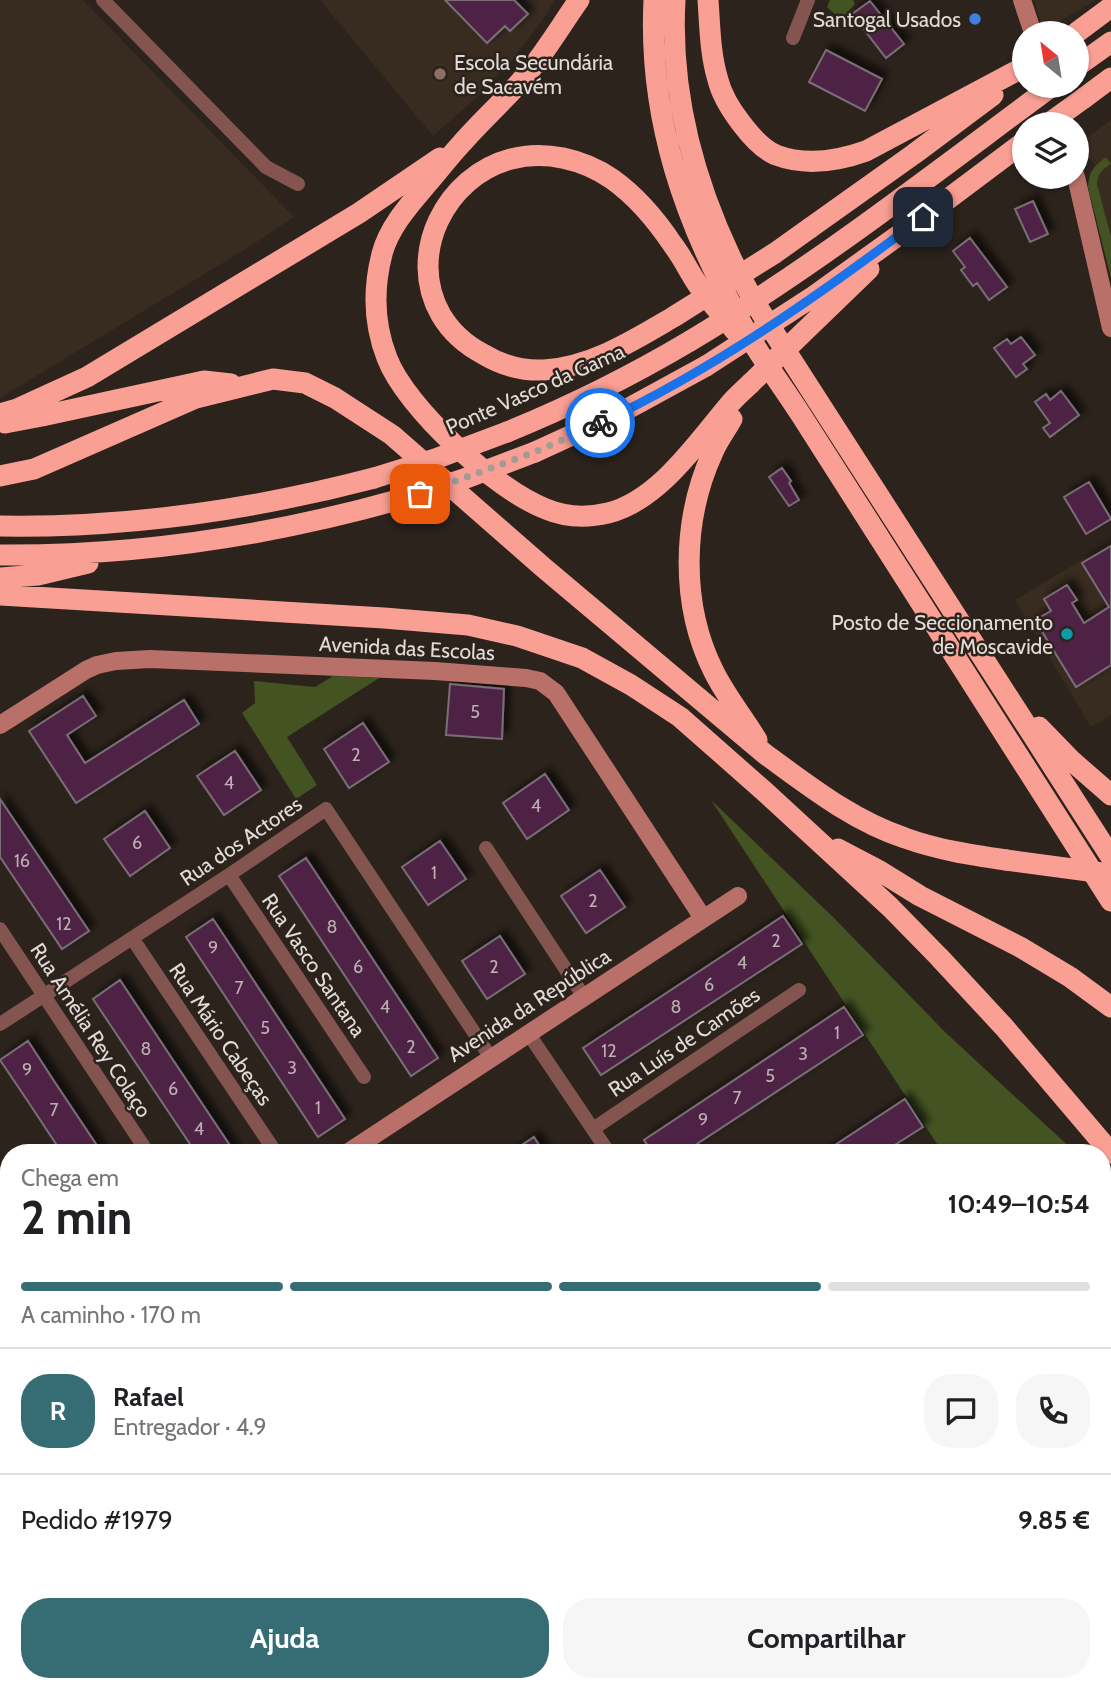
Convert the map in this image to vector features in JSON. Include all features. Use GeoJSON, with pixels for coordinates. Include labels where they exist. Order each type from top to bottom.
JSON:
{"type":"FeatureCollection","features":[{"type":"Feature","properties":{"kind":"highway"},"geometry":{"type":"LineString","coordinates":[[579,0],[528,73],[462,143],[408,206],[382,252],[377,281],[375,307],[379,335],[387,360],[400,384],[413,401],[474,462],[527,501],[568,516],[587,517],[623,508],[649,491],[683,460],[729,405],[923,217]]}},
{"type":"Feature","properties":{"kind":"highway"},"geometry":{"type":"LineString","coordinates":[[654,0],[652,31],[658,103],[681,194],[704,251],[743,327],[1111,901]]}},
{"type":"Feature","properties":{"kind":"highway"},"geometry":{"type":"LineString","coordinates":[[675,0],[678,80],[690,146],[702,188],[731,259],[762,314],[1111,857]]}},
{"type":"Feature","properties":{"kind":"highway"},"geometry":{"type":"LineString","coordinates":[[708,0],[711,50],[718,82],[730,108],[759,144],[775,155],[794,160],[829,161],[866,151],[1012,75]]}},
{"type":"Feature","properties":{"kind":"highway"},"geometry":{"type":"LineString","coordinates":[[1089,24],[1111,8]]}},
{"type":"Feature","properties":{"kind":"highway"},"geometry":{"type":"LineString","coordinates":[[1089,57],[1111,41]]}},
{"type":"Feature","properties":{"kind":"highway"},"geometry":{"type":"LineString","coordinates":[[801,415],[706,296],[698,286],[674,245],[659,226],[626,190],[594,168],[547,156],[524,156],[500,162],[480,172],[457,190],[444,209],[432,234],[428,262],[430,289],[440,314],[452,331],[470,347],[491,360],[508,366],[545,370],[580,363],[614,351],[675,316],[706,296],[775,253],[914,154],[1012,78]]}},
{"type":"Feature","properties":{"kind":"highway"},"geometry":{"type":"LineString","coordinates":[[1064,112],[1111,78]]}},
{"type":"Feature","properties":{"kind":"highway","name":"Ponte Vasco da Gama"},"geometry":{"type":"LineString","coordinates":[[0,526],[73,525],[164,518],[245,507],[374,478],[508,432],[623,380],[743,310],[799,272],[1034,98]]}},
{"type":"Feature","properties":{"kind":"highway"},"geometry":{"type":"LineString","coordinates":[[0,414],[88,377],[359,213],[462,143]]}},
{"type":"Feature","properties":{"kind":"highway"},"geometry":{"type":"LineString","coordinates":[[0,555],[69,555],[154,548],[251,535],[340,516],[498,467],[620,413],[706,366],[814,296],[1012,151]]}},
{"type":"Feature","properties":{"kind":"highway"},"geometry":{"type":"LineString","coordinates":[[0,476],[34,469],[196,398],[273,379],[305,383],[335,398],[392,435],[544,568],[765,754],[848,812],[903,838],[945,850],[1111,874]]}},
{"type":"Feature","properties":{"kind":"highway"},"geometry":{"type":"LineString","coordinates":[[0,424],[204,381],[247,385]]}},
{"type":"Feature","properties":{"kind":"highway"},"geometry":{"type":"LineString","coordinates":[[751,383],[708,465],[696,504],[689,557],[697,626],[713,670],[765,754]]}},
{"type":"Feature","properties":{"kind":"highway"},"geometry":{"type":"LineString","coordinates":[[0,513],[73,525]]}},
{"type":"Feature","properties":{"kind":"highway"},"geometry":{"type":"LineString","coordinates":[[0,578],[38,575],[154,548]]}},
{"type":"Feature","properties":{"kind":"highway"},"geometry":{"type":"LineString","coordinates":[[0,595],[468,625],[530,640],[582,658],[655,699],[689,725],[890,907],[1004,1027],[1103,1144]]}},
{"type":"Feature","properties":{"kind":"highway"},"geometry":{"type":"LineString","coordinates":[[1007,696],[1072,761],[1111,795]]}},
{"type":"Feature","properties":{"kind":"highway"},"geometry":{"type":"LineString","coordinates":[[814,837],[878,870],[920,896],[1020,947],[1111,1007]]}},
{"type":"Feature","properties":{"kind":"street"},"geometry":{"type":"LineString","coordinates":[[103,0],[266,167],[298,184]]}},
{"type":"Feature","properties":{"kind":"street"},"geometry":{"type":"LineString","coordinates":[[793,38],[808,0]]}},
{"type":"Feature","properties":{"kind":"street"},"geometry":{"type":"LineString","coordinates":[[1022,0],[1029,21]]}},
{"type":"Feature","properties":{"kind":"street"},"geometry":{"type":"LineString","coordinates":[[1079,189],[1111,328]]}},
{"type":"Feature","properties":{"kind":"street","name":"Avenida das Escolas"},"geometry":{"type":"LineString","coordinates":[[0,725],[86,670],[97,665],[133,659],[435,671],[540,681],[556,692],[704,918]]}},
{"type":"Feature","properties":{"kind":"street","name":"Rua dos Actores"},"geometry":{"type":"LineString","coordinates":[[0,1024],[326,809],[491,1058]]}},
{"type":"Feature","properties":{"kind":"street"},"geometry":{"type":"LineString","coordinates":[[486,848],[584,997]]}},
{"type":"Feature","properties":{"kind":"street","name":"Rua Vasco Santana"},"geometry":{"type":"LineString","coordinates":[[229,875],[364,1077]]}},
{"type":"Feature","properties":{"kind":"street","name":"Avenida da República"},"geometry":{"type":"LineString","coordinates":[[361,1144],[737,896]]}},
{"type":"Feature","properties":{"kind":"street","name":"Rua Amélia Rey Colaço"},"geometry":{"type":"LineString","coordinates":[[0,929],[142,1144]]}},
{"type":"Feature","properties":{"kind":"street","name":"Rua Mário Cabeças"},"geometry":{"type":"LineString","coordinates":[[132,938],[270,1144]]}},
{"type":"Feature","properties":{"kind":"street","name":"Rua Luís de Camões"},"geometry":{"type":"LineString","coordinates":[[593,1129],[799,990]]}},
{"type":"Feature","properties":{"kind":"street"},"geometry":{"type":"LineString","coordinates":[[528,1033],[603,1144]]}},
{"type":"Feature","properties":{"kind":"shaded area"},"geometry":{"type":"Polygon","coordinates":[[[0,0],[83,0],[294,217],[0,398],[0,0]]]}},
{"type":"Feature","properties":{"kind":"shaded area","name":"Escola Secundária de Sacavém"},"geometry":{"type":"Polygon","coordinates":[[[320,0],[555,0],[509,64],[433,136],[320,0]]]}},
{"type":"Feature","properties":{"kind":"shaded area"},"geometry":{"type":"Polygon","coordinates":[[[1034,0],[1096,0],[1060,21],[1040,21],[1034,0]]]}},
{"type":"Feature","properties":{"kind":"shaded area"},"geometry":{"type":"Polygon","coordinates":[[[1111,120],[1111,278],[1089,189],[1090,172],[1095,165],[1089,157],[1089,136],[1111,120]]]}},
{"type":"Feature","properties":{"kind":"shaded area"},"geometry":{"type":"Polygon","coordinates":[[[1111,542],[1111,715],[1091,727],[1015,600],[1111,542]]]}},
{"type":"Feature","properties":{"kind":"green space"},"geometry":{"type":"Polygon","coordinates":[[[830,0],[853,0],[855,4],[841,20],[827,7],[830,0]]]}},
{"type":"Feature","properties":{"kind":"green space"},"geometry":{"type":"Polygon","coordinates":[[[1106,157],[1111,164],[1101,172],[1097,184],[1111,237],[1111,278],[1089,189],[1090,177],[1098,163],[1106,157]]]}},
{"type":"Feature","properties":{"kind":"green space"},"geometry":{"type":"Polygon","coordinates":[[[333,676],[379,678],[287,737],[317,785],[296,799],[242,713],[255,703],[254,681],[315,687],[333,676]]]}},
{"type":"Feature","properties":{"kind":"green space"},"geometry":{"type":"Polygon","coordinates":[[[711,800],[833,917],[946,1033],[1066,1144],[937,1144],[711,800]]]}},
{"type":"Feature","properties":{"kind":"building"},"geometry":{"type":"Polygon","coordinates":[[[445,0],[514,0],[528,14],[510,31],[505,26],[487,43],[445,0]]]}},
{"type":"Feature","properties":{"kind":"building"},"geometry":{"type":"Polygon","coordinates":[[[870,1],[904,44],[886,58],[852,14],[870,1]]]}},
{"type":"Feature","properties":{"kind":"building"},"geometry":{"type":"Polygon","coordinates":[[[826,50],[882,79],[865,111],[809,82],[826,50]]]}},
{"type":"Feature","properties":{"kind":"building"},"geometry":{"type":"Polygon","coordinates":[[[1033,201],[1048,234],[1030,242],[1015,209],[1033,201]]]}},
{"type":"Feature","properties":{"kind":"building"},"geometry":{"type":"Polygon","coordinates":[[[970,238],[1007,287],[989,300],[977,283],[973,286],[961,270],[965,267],[953,251],[970,238]]]}},
{"type":"Feature","properties":{"kind":"building"},"geometry":{"type":"Polygon","coordinates":[[[1021,337],[1035,355],[1023,364],[1027,369],[1016,377],[994,348],[1007,339],[1011,344],[1021,337]]]}},
{"type":"Feature","properties":{"kind":"building"},"geometry":{"type":"Polygon","coordinates":[[[1061,391],[1079,415],[1050,437],[1043,428],[1050,423],[1035,402],[1046,394],[1050,400],[1061,391]]]}},
{"type":"Feature","properties":{"kind":"building"},"geometry":{"type":"Polygon","coordinates":[[[782,468],[799,500],[789,506],[769,477],[782,468]]]}},
{"type":"Feature","properties":{"kind":"building"},"geometry":{"type":"Polygon","coordinates":[[[1089,482],[1111,519],[1086,534],[1064,497],[1089,482]]]}},
{"type":"Feature","properties":{"kind":"building","name":"Posto de Seccionamento de Moscavide"},"geometry":{"type":"Polygon","coordinates":[[[1111,546],[1111,665],[1076,687],[1035,620],[1051,611],[1044,599],[1067,585],[1077,600],[1072,603],[1084,623],[1109,607],[1082,563],[1111,546]]]}},
{"type":"Feature","properties":{"kind":"building"},"geometry":{"type":"Polygon","coordinates":[[[450,684],[504,689],[502,739],[446,735],[450,684]]]}},
{"type":"Feature","properties":{"kind":"building"},"geometry":{"type":"Polygon","coordinates":[[[83,696],[96,716],[67,735],[85,763],[184,700],[199,724],[76,803],[29,731],[83,696]]]}},
{"type":"Feature","properties":{"kind":"building"},"geometry":{"type":"Polygon","coordinates":[[[363,723],[389,762],[349,788],[324,749],[363,723]]]}},
{"type":"Feature","properties":{"kind":"building"},"geometry":{"type":"Polygon","coordinates":[[[235,751],[261,790],[224,815],[197,776],[235,751]]]}},
{"type":"Feature","properties":{"kind":"building"},"geometry":{"type":"Polygon","coordinates":[[[545,774],[569,810],[527,839],[503,803],[545,774]]]}},
{"type":"Feature","properties":{"kind":"building"},"geometry":{"type":"Polygon","coordinates":[[[0,799],[89,931],[62,949],[0,857],[0,799]]]}},
{"type":"Feature","properties":{"kind":"building"},"geometry":{"type":"Polygon","coordinates":[[[145,811],[170,848],[130,876],[104,839],[145,811]]]}},
{"type":"Feature","properties":{"kind":"building"},"geometry":{"type":"Polygon","coordinates":[[[440,841],[466,879],[428,905],[402,867],[440,841]]]}},
{"type":"Feature","properties":{"kind":"building"},"geometry":{"type":"Polygon","coordinates":[[[306,858],[438,1058],[411,1076],[279,876],[306,858]]]}},
{"type":"Feature","properties":{"kind":"building"},"geometry":{"type":"Polygon","coordinates":[[[600,870],[625,907],[586,933],[561,896],[600,870]]]}},
{"type":"Feature","properties":{"kind":"building"},"geometry":{"type":"Polygon","coordinates":[[[783,916],[802,944],[601,1075],[583,1048],[783,916]]]}},
{"type":"Feature","properties":{"kind":"building"},"geometry":{"type":"Polygon","coordinates":[[[213,919],[345,1119],[318,1137],[186,937],[213,919]]]}},
{"type":"Feature","properties":{"kind":"building"},"geometry":{"type":"Polygon","coordinates":[[[500,936],[525,974],[487,999],[462,961],[500,936]]]}},
{"type":"Feature","properties":{"kind":"building"},"geometry":{"type":"Polygon","coordinates":[[[120,980],[229,1144],[190,1144],[93,999],[120,980]]]}},
{"type":"Feature","properties":{"kind":"building"},"geometry":{"type":"Polygon","coordinates":[[[844,1007],[863,1035],[697,1144],[647,1144],[644,1140],[844,1007]]]}},
{"type":"Feature","properties":{"kind":"building"},"geometry":{"type":"Polygon","coordinates":[[[28,1041],[96,1144],[56,1144],[0,1060],[28,1041]]]}},
{"type":"Feature","properties":{"kind":"building"},"geometry":{"type":"Polygon","coordinates":[[[905,1099],[923,1127],[896,1144],[837,1144],[905,1099]]]}},
{"type":"Feature","properties":{"kind":"building"},"geometry":{"type":"Polygon","coordinates":[[[534,1137],[538,1144],[524,1144],[534,1137]]]}},
{"type":"Feature","properties":{"kind":"way so far"},"geometry":{"type":"LineString","coordinates":[[420,494],[498,467],[600,423]]}},
{"type":"Feature","properties":{"kind":"place","name":"Santogal Usados"},"geometry":{"type":"Point","coordinates":[975,19]}},
{"type":"Feature","properties":{"kind":"place","name":"Escola Secundária de Sacavém"},"geometry":{"type":"Point","coordinates":[440,74]}},
{"type":"Feature","properties":{"kind":"place","name":"Posto de Seccionamento de Moscavide"},"geometry":{"type":"Point","coordinates":[1067,634]}},
{"type":"Feature","properties":{"kind":"route"},"geometry":{"type":"LineString","coordinates":[[600,423],[664,391],[742,344],[923,217]]}}]}
